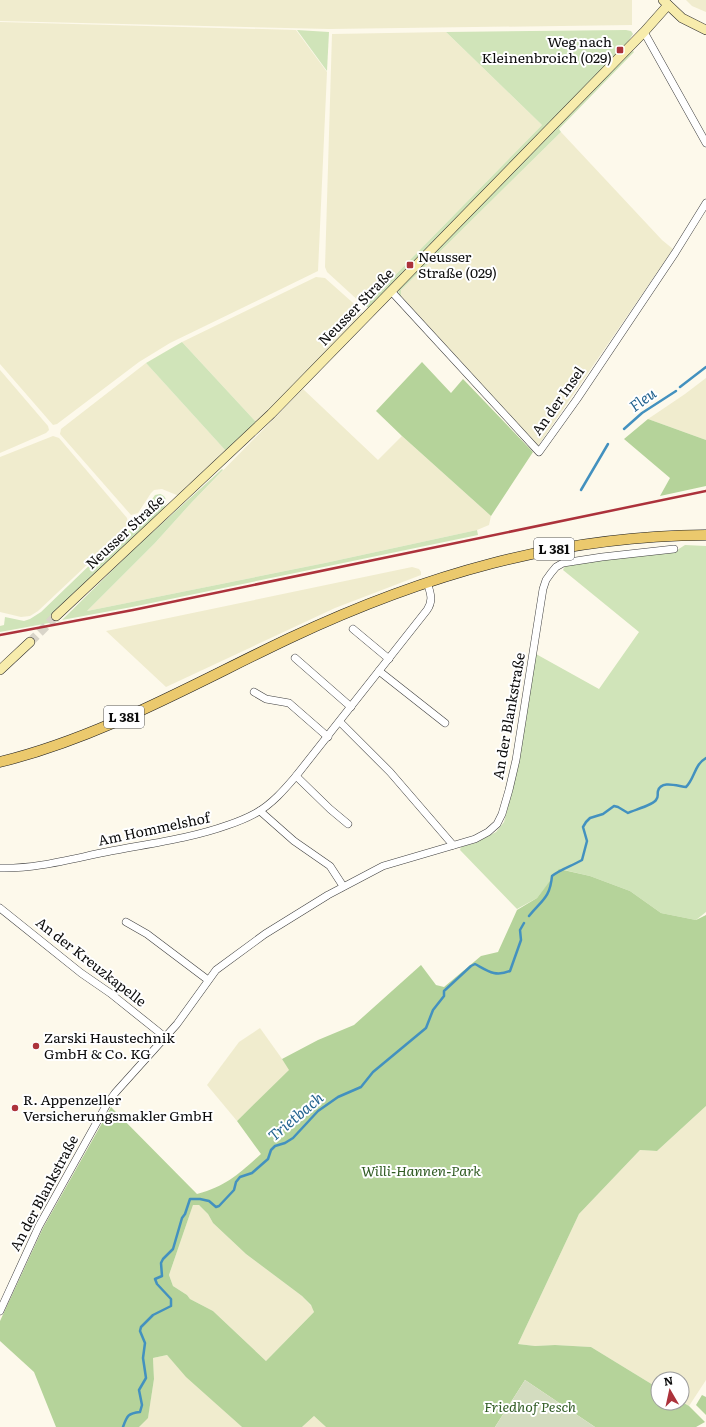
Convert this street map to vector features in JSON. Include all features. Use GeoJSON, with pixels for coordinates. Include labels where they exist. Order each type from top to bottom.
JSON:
{"type":"FeatureCollection","features":[{"type":"Feature","properties":{"kind":"main road","name":"L 381"},"geometry":{"type":"LineString","coordinates":[[0,762],[49,748],[103,727],[326,622],[427,582],[497,561],[576,545],[646,537],[706,535]]}},
{"type":"Feature","properties":{"kind":"street","name":"Neusser Straße"},"geometry":{"type":"LineString","coordinates":[[56,616],[257,428],[644,32],[665,3],[688,22],[706,30]]}},
{"type":"Feature","properties":{"kind":"street"},"geometry":{"type":"LineString","coordinates":[[644,32],[706,144]]}},
{"type":"Feature","properties":{"kind":"street","name":"An der Insel"},"geometry":{"type":"LineString","coordinates":[[391,291],[539,452],[670,260],[706,203]]}},
{"type":"Feature","properties":{"kind":"street","name":"An der Blankstraße"},"geometry":{"type":"LineString","coordinates":[[0,1311],[39,1226],[100,1116],[115,1093],[183,1016],[208,980],[220,966],[265,934],[343,886],[387,864],[475,839],[488,832],[497,824],[502,814],[516,760],[544,589],[546,580],[551,573],[560,564],[577,560],[674,549]]}},
{"type":"Feature","properties":{"kind":"street","name":"Am Hommelshof"},"geometry":{"type":"LineString","coordinates":[[0,868],[46,863],[194,836],[236,822],[260,811],[273,801],[296,776],[340,722],[431,604],[432,598],[427,582]]}},
{"type":"Feature","properties":{"kind":"street"},"geometry":{"type":"LineString","coordinates":[[353,629],[389,659]]}},
{"type":"Feature","properties":{"kind":"street"},"geometry":{"type":"LineString","coordinates":[[0,670],[30,642]]}},
{"type":"Feature","properties":{"kind":"street"},"geometry":{"type":"LineString","coordinates":[[295,658],[351,707]]}},
{"type":"Feature","properties":{"kind":"street"},"geometry":{"type":"LineString","coordinates":[[380,671],[446,723]]}},
{"type":"Feature","properties":{"kind":"street"},"geometry":{"type":"LineString","coordinates":[[254,692],[266,699],[289,703],[328,737]]}},
{"type":"Feature","properties":{"kind":"street"},"geometry":{"type":"LineString","coordinates":[[340,722],[390,772],[453,845]]}},
{"type":"Feature","properties":{"kind":"street"},"geometry":{"type":"LineString","coordinates":[[296,776],[348,824]]}},
{"type":"Feature","properties":{"kind":"street"},"geometry":{"type":"LineString","coordinates":[[260,811],[294,841],[330,866],[343,886]]}},
{"type":"Feature","properties":{"kind":"street","name":"An der Kreuzkapelle"},"geometry":{"type":"LineString","coordinates":[[0,908],[81,973],[165,1037]]}},
{"type":"Feature","properties":{"kind":"street"},"geometry":{"type":"LineString","coordinates":[[126,922],[147,934],[208,980]]}},
{"type":"Feature","properties":{"kind":"shaded area"},"geometry":{"type":"Polygon","coordinates":[[[0,0],[632,0],[632,25],[329,29],[0,21],[0,0]]]}},
{"type":"Feature","properties":{"kind":"shaded area"},"geometry":{"type":"Polygon","coordinates":[[[686,0],[706,0],[706,12],[692,6],[686,0]]]}},
{"type":"Feature","properties":{"kind":"shaded area"},"geometry":{"type":"Polygon","coordinates":[[[0,22],[296,30],[327,72],[318,271],[170,343],[139,362],[57,424],[53,425],[0,364],[0,22]]]}},
{"type":"Feature","properties":{"kind":"shaded area"},"geometry":{"type":"Polygon","coordinates":[[[446,32],[542,125],[365,306],[327,272],[325,267],[332,34],[446,32]]]}},
{"type":"Feature","properties":{"kind":"shaded area"},"geometry":{"type":"Polygon","coordinates":[[[561,132],[662,240],[673,249],[538,446],[401,296],[401,290],[561,132]]]}},
{"type":"Feature","properties":{"kind":"shaded area"},"geometry":{"type":"Polygon","coordinates":[[[316,277],[325,278],[361,310],[362,314],[325,355],[257,423],[182,342],[316,277]]]}},
{"type":"Feature","properties":{"kind":"shaded area"},"geometry":{"type":"Polygon","coordinates":[[[146,363],[226,451],[179,496],[162,489],[154,490],[138,513],[131,515],[60,434],[61,429],[146,363]]]}},
{"type":"Feature","properties":{"kind":"shaded area"},"geometry":{"type":"Polygon","coordinates":[[[0,370],[48,426],[49,430],[46,433],[0,453],[0,370]]]}},
{"type":"Feature","properties":{"kind":"shaded area"},"geometry":{"type":"Polygon","coordinates":[[[706,378],[706,440],[648,419],[685,394],[706,378]]]}},
{"type":"Feature","properties":{"kind":"shaded area"},"geometry":{"type":"Polygon","coordinates":[[[303,389],[378,460],[402,436],[491,516],[489,525],[477,530],[325,563],[87,611],[155,543],[192,502],[303,389]]]}},
{"type":"Feature","properties":{"kind":"shaded area"},"geometry":{"type":"Polygon","coordinates":[[[53,436],[59,438],[127,518],[128,523],[126,528],[38,611],[30,616],[21,617],[0,612],[0,457],[53,436]]]}},
{"type":"Feature","properties":{"kind":"shaded area"},"geometry":{"type":"Polygon","coordinates":[[[412,567],[419,569],[421,575],[335,608],[166,687],[106,631],[412,567]]]}},
{"type":"Feature","properties":{"kind":"shaded area"},"geometry":{"type":"Polygon","coordinates":[[[260,1028],[290,1070],[237,1121],[207,1085],[239,1042],[260,1028]]]}},
{"type":"Feature","properties":{"kind":"shaded area"},"geometry":{"type":"Polygon","coordinates":[[[706,1106],[706,1380],[690,1404],[690,1371],[650,1371],[650,1383],[591,1347],[555,1345],[535,1346],[518,1344],[579,1214],[640,1150],[657,1151],[706,1106]]]}},
{"type":"Feature","properties":{"kind":"shaded area"},"geometry":{"type":"Polygon","coordinates":[[[193,1205],[199,1205],[208,1214],[213,1223],[246,1254],[302,1296],[313,1308],[314,1312],[266,1361],[213,1311],[190,1299],[187,1295],[173,1286],[169,1275],[193,1205]]]}},
{"type":"Feature","properties":{"kind":"shaded area"},"geometry":{"type":"Polygon","coordinates":[[[167,1355],[187,1377],[242,1427],[139,1427],[148,1417],[154,1379],[153,1358],[167,1355]]]}},
{"type":"Feature","properties":{"kind":"shaded area"},"geometry":{"type":"Polygon","coordinates":[[[314,1416],[326,1427],[302,1427],[314,1416]]]}},
{"type":"Feature","properties":{"kind":"green space"},"geometry":{"type":"Polygon","coordinates":[[[297,30],[329,32],[327,71],[297,30]]]}},
{"type":"Feature","properties":{"kind":"green space"},"geometry":{"type":"Polygon","coordinates":[[[631,31],[633,34],[625,46],[621,45],[615,52],[617,54],[369,308],[365,306],[542,125],[446,32],[631,31]]]}},
{"type":"Feature","properties":{"kind":"green space"},"geometry":{"type":"Polygon","coordinates":[[[633,51],[634,52],[559,129],[561,132],[401,290],[401,296],[399,295],[398,290],[627,54],[628,55],[633,51]]]}},
{"type":"Feature","properties":{"kind":"green space"},"geometry":{"type":"Polygon","coordinates":[[[182,342],[257,423],[226,451],[146,363],[182,342]]]}},
{"type":"Feature","properties":{"kind":"green space"},"geometry":{"type":"Polygon","coordinates":[[[422,362],[451,393],[463,379],[533,452],[491,516],[376,411],[422,362]]]}},
{"type":"Feature","properties":{"kind":"green space"},"geometry":{"type":"Polygon","coordinates":[[[648,419],[706,440],[706,486],[660,496],[670,478],[624,439],[648,419]]]}},
{"type":"Feature","properties":{"kind":"green space"},"geometry":{"type":"Polygon","coordinates":[[[222,469],[223,470],[155,543],[87,611],[325,563],[477,530],[478,535],[132,607],[62,620],[134,549],[222,469]]]}},
{"type":"Feature","properties":{"kind":"green space"},"geometry":{"type":"Polygon","coordinates":[[[160,494],[164,496],[166,500],[164,508],[50,618],[60,621],[0,632],[0,626],[4,625],[5,617],[24,621],[41,612],[96,559],[132,528],[155,495],[160,494]]]}},
{"type":"Feature","properties":{"kind":"green space"},"geometry":{"type":"Polygon","coordinates":[[[685,545],[706,546],[706,912],[696,920],[661,913],[630,891],[590,876],[560,869],[537,898],[517,909],[460,850],[461,847],[475,843],[496,832],[504,822],[518,767],[536,654],[599,689],[639,632],[563,570],[565,566],[569,564],[674,552],[685,545]]]}},
{"type":"Feature","properties":{"kind":"green space","name":"Willi-Hannen-Park"},"geometry":{"type":"Polygon","coordinates":[[[559,869],[590,876],[630,891],[661,913],[696,920],[706,915],[706,1106],[657,1151],[640,1150],[579,1214],[518,1344],[535,1346],[555,1345],[591,1347],[650,1383],[650,1411],[690,1411],[690,1407],[705,1422],[696,1427],[595,1427],[525,1380],[495,1427],[326,1427],[314,1416],[302,1427],[242,1427],[186,1377],[167,1355],[153,1358],[154,1379],[148,1418],[139,1427],[56,1427],[34,1372],[0,1341],[0,1321],[43,1228],[111,1107],[197,1194],[217,1187],[239,1173],[261,1154],[237,1121],[289,1070],[282,1059],[318,1040],[354,1025],[421,965],[436,985],[444,987],[481,956],[498,952],[517,910],[537,898],[559,869]],[[193,1205],[169,1275],[173,1286],[187,1295],[190,1299],[213,1311],[266,1361],[314,1312],[311,1305],[302,1296],[246,1254],[213,1223],[208,1214],[199,1205],[193,1205]]]}},
{"type":"Feature","properties":{"kind":"green space","name":"Friedhof Pesch"},"geometry":{"type":"Polygon","coordinates":[[[525,1380],[595,1427],[495,1427],[525,1380]]]}},
{"type":"Feature","properties":{"kind":"green space"},"geometry":{"type":"Polygon","coordinates":[[[702,1395],[706,1397],[706,1415],[696,1405],[702,1395]]]}},
{"type":"Feature","properties":{"kind":"waterway","name":"Fleu"},"geometry":{"type":"LineString","coordinates":[[680,387],[706,367]]}},
{"type":"Feature","properties":{"kind":"waterway","name":"Fleu"},"geometry":{"type":"LineString","coordinates":[[624,429],[642,413],[676,391]]}},
{"type":"Feature","properties":{"kind":"waterway","name":"Fleu"},"geometry":{"type":"LineString","coordinates":[[581,490],[608,444]]}},
{"type":"Feature","properties":{"kind":"waterway","name":"Trietbach"},"geometry":{"type":"LineString","coordinates":[[529,916],[547,894],[552,876],[582,860],[587,841],[583,827],[590,818],[603,814],[614,806],[628,813],[647,806],[657,799],[658,791],[662,786],[670,784],[686,787],[699,764],[706,758]]}},
{"type":"Feature","properties":{"kind":"waterway","name":"Trietbach"},"geometry":{"type":"LineString","coordinates":[[123,1427],[130,1414],[140,1412],[142,1405],[139,1390],[146,1378],[143,1358],[145,1343],[140,1331],[141,1327],[153,1315],[171,1306],[171,1299],[157,1284],[155,1279],[162,1276],[161,1263],[173,1249],[182,1218],[185,1214],[190,1199],[209,1201],[216,1207],[219,1206],[234,1190],[236,1182],[240,1177],[252,1173],[268,1159],[271,1150],[275,1146],[285,1143],[293,1138],[318,1111],[338,1097],[361,1087],[373,1072],[426,1028],[433,1010],[444,996],[444,991],[471,966],[475,964],[488,971],[496,973],[505,973],[510,971],[521,940],[520,930],[524,923]]}},
{"type":"Feature","properties":{"kind":"tunnel"},"geometry":{"type":"LineString","coordinates":[[30,642],[56,616]]}},
{"type":"Feature","properties":{"kind":"railway"},"geometry":{"type":"LineString","coordinates":[[0,635],[133,610],[706,491]]}},
{"type":"Feature","properties":{"kind":"place","name":"Weg nach Kleinenbroich (029)"},"geometry":{"type":"Point","coordinates":[620,50]}},
{"type":"Feature","properties":{"kind":"place","name":"Neusser Straße (029)"},"geometry":{"type":"Point","coordinates":[410,265]}},
{"type":"Feature","properties":{"kind":"place","name":"Zarski Haustechnik GmbH & Co. KG"},"geometry":{"type":"Point","coordinates":[36,1046]}},
{"type":"Feature","properties":{"kind":"place","name":"R. Appenzeller Versicherungsmakler GmbH"},"geometry":{"type":"Point","coordinates":[15,1108]}}]}
